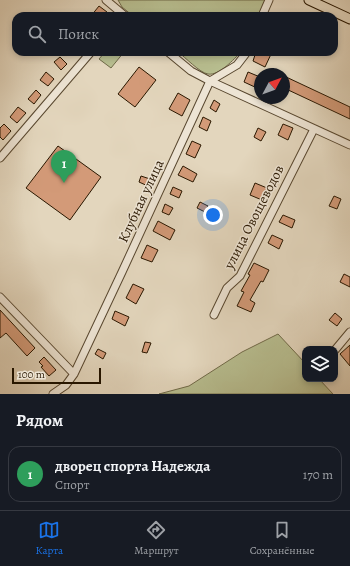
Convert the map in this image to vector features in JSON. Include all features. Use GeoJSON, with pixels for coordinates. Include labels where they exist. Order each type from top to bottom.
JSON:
{"type":"FeatureCollection","features":[{"type":"Feature","properties":{"kind":"main road"},"geometry":{"type":"LineString","coordinates":[[308,0],[335,12]]}},
{"type":"Feature","properties":{"kind":"main road"},"geometry":{"type":"LineString","coordinates":[[338,14],[350,19]]}},
{"type":"Feature","properties":{"kind":"street"},"geometry":{"type":"LineString","coordinates":[[106,0],[120,12]]}},
{"type":"Feature","properties":{"kind":"street"},"geometry":{"type":"LineString","coordinates":[[264,12],[269,0]]}},
{"type":"Feature","properties":{"kind":"street"},"geometry":{"type":"LineString","coordinates":[[0,158],[88,56]]}},
{"type":"Feature","properties":{"kind":"street"},"geometry":{"type":"LineString","coordinates":[[173,56],[191,71],[210,81],[350,145]]}},
{"type":"Feature","properties":{"kind":"street"},"geometry":{"type":"LineString","coordinates":[[210,81],[238,65],[244,56]]}},
{"type":"Feature","properties":{"kind":"street","name":"Клубная улица"},"geometry":{"type":"LineString","coordinates":[[53,394],[66,385],[74,374],[210,81]]}},
{"type":"Feature","properties":{"kind":"street","name":"улица Овощеводов"},"geometry":{"type":"LineString","coordinates":[[214,314],[227,288],[240,276],[314,129]]}},
{"type":"Feature","properties":{"kind":"street"},"geometry":{"type":"LineString","coordinates":[[0,297],[74,374]]}},
{"type":"Feature","properties":{"kind":"street"},"geometry":{"type":"LineString","coordinates":[[338,346],[350,332]]}},
{"type":"Feature","properties":{"kind":"green space"},"geometry":{"type":"Polygon","coordinates":[[[118,0],[266,0],[261,12],[128,12],[122,7],[118,0]]]}},
{"type":"Feature","properties":{"kind":"green space"},"geometry":{"type":"Polygon","coordinates":[[[102,56],[121,56],[111,68],[99,59],[102,56]]]}},
{"type":"Feature","properties":{"kind":"green space"},"geometry":{"type":"Polygon","coordinates":[[[183,56],[237,56],[221,70],[212,74],[205,73],[183,56]]]}},
{"type":"Feature","properties":{"kind":"green space"},"geometry":{"type":"Polygon","coordinates":[[[278,334],[302,360],[302,382],[322,382],[333,394],[159,394],[189,386],[242,352],[278,334]]]}},
{"type":"Feature","properties":{"kind":"building"},"geometry":{"type":"Polygon","coordinates":[[[99,6],[107,12],[94,12],[99,6]]]}},
{"type":"Feature","properties":{"kind":"building"},"geometry":{"type":"Polygon","coordinates":[[[255,56],[270,56],[265,67],[253,61],[255,56]]]}},
{"type":"Feature","properties":{"kind":"building"},"geometry":{"type":"Polygon","coordinates":[[[60,57],[67,64],[61,70],[54,62],[60,57]]]}},
{"type":"Feature","properties":{"kind":"building"},"geometry":{"type":"Polygon","coordinates":[[[139,67],[156,80],[135,107],[118,94],[139,67]]]}},
{"type":"Feature","properties":{"kind":"building"},"geometry":{"type":"Polygon","coordinates":[[[46,72],[54,79],[48,86],[40,80],[46,72]]]}},
{"type":"Feature","properties":{"kind":"building"},"geometry":{"type":"Polygon","coordinates":[[[248,72],[254,74],[254,87],[244,82],[248,72]]]}},
{"type":"Feature","properties":{"kind":"building"},"geometry":{"type":"Polygon","coordinates":[[[290,79],[350,107],[350,119],[290,91],[290,79]]]}},
{"type":"Feature","properties":{"kind":"building"},"geometry":{"type":"Polygon","coordinates":[[[36,90],[41,95],[34,104],[28,99],[36,90]]]}},
{"type":"Feature","properties":{"kind":"building"},"geometry":{"type":"Polygon","coordinates":[[[178,93],[190,100],[182,116],[169,109],[178,93]]]}},
{"type":"Feature","properties":{"kind":"building"},"geometry":{"type":"Polygon","coordinates":[[[214,100],[220,104],[216,112],[210,108],[214,100]]]}},
{"type":"Feature","properties":{"kind":"building"},"geometry":{"type":"Polygon","coordinates":[[[18,107],[26,113],[17,123],[10,117],[18,107]]]}},
{"type":"Feature","properties":{"kind":"building"},"geometry":{"type":"Polygon","coordinates":[[[203,117],[211,121],[207,131],[199,127],[203,117]]]}},
{"type":"Feature","properties":{"kind":"building"},"geometry":{"type":"Polygon","coordinates":[[[4,124],[11,131],[3,140],[0,137],[0,128],[4,124]]]}},
{"type":"Feature","properties":{"kind":"building"},"geometry":{"type":"Polygon","coordinates":[[[283,124],[293,128],[288,140],[278,135],[283,124]]]}},
{"type":"Feature","properties":{"kind":"building"},"geometry":{"type":"Polygon","coordinates":[[[258,128],[266,132],[261,141],[254,137],[258,128]]]}},
{"type":"Feature","properties":{"kind":"building"},"geometry":{"type":"Polygon","coordinates":[[[192,141],[201,145],[195,158],[186,154],[192,141]]]}},
{"type":"Feature","properties":{"kind":"building"},"geometry":{"type":"Polygon","coordinates":[[[58,146],[101,177],[70,220],[26,188],[58,146]]]}},
{"type":"Feature","properties":{"kind":"building"},"geometry":{"type":"Polygon","coordinates":[[[183,166],[197,174],[193,182],[178,175],[183,166]]]}},
{"type":"Feature","properties":{"kind":"building"},"geometry":{"type":"Polygon","coordinates":[[[141,176],[153,180],[150,187],[139,182],[141,176]]]}},
{"type":"Feature","properties":{"kind":"building"},"geometry":{"type":"Polygon","coordinates":[[[255,183],[267,188],[262,200],[250,195],[255,183]]]}},
{"type":"Feature","properties":{"kind":"building"},"geometry":{"type":"Polygon","coordinates":[[[173,187],[182,191],[179,198],[170,194],[173,187]]]}},
{"type":"Feature","properties":{"kind":"building"},"geometry":{"type":"Polygon","coordinates":[[[334,196],[341,199],[337,209],[329,206],[334,196]]]}},
{"type":"Feature","properties":{"kind":"building"},"geometry":{"type":"Polygon","coordinates":[[[200,202],[208,206],[205,212],[197,208],[200,202]]]}},
{"type":"Feature","properties":{"kind":"building"},"geometry":{"type":"Polygon","coordinates":[[[165,204],[173,208],[169,215],[162,212],[165,204]]]}},
{"type":"Feature","properties":{"kind":"building"},"geometry":{"type":"Polygon","coordinates":[[[283,215],[295,220],[292,228],[279,222],[283,215]]]}},
{"type":"Feature","properties":{"kind":"building"},"geometry":{"type":"Polygon","coordinates":[[[158,221],[175,230],[170,240],[153,231],[158,221]]]}},
{"type":"Feature","properties":{"kind":"building"},"geometry":{"type":"Polygon","coordinates":[[[272,235],[283,240],[279,249],[268,243],[272,235]]]}},
{"type":"Feature","properties":{"kind":"building"},"geometry":{"type":"Polygon","coordinates":[[[147,245],[158,250],[152,262],[141,258],[147,245]]]}},
{"type":"Feature","properties":{"kind":"building"},"geometry":{"type":"Polygon","coordinates":[[[254,263],[269,270],[263,282],[261,281],[250,300],[255,303],[251,312],[237,306],[244,292],[241,291],[250,275],[248,274],[254,263]]]}},
{"type":"Feature","properties":{"kind":"building"},"geometry":{"type":"Polygon","coordinates":[[[344,274],[350,277],[350,287],[340,282],[344,274]]]}},
{"type":"Feature","properties":{"kind":"building"},"geometry":{"type":"Polygon","coordinates":[[[133,284],[144,289],[136,304],[126,298],[133,284]]]}},
{"type":"Feature","properties":{"kind":"building"},"geometry":{"type":"Polygon","coordinates":[[[0,310],[35,348],[27,356],[6,333],[0,338],[0,310]]]}},
{"type":"Feature","properties":{"kind":"building"},"geometry":{"type":"Polygon","coordinates":[[[115,311],[129,317],[125,326],[112,319],[115,311]]]}},
{"type":"Feature","properties":{"kind":"building"},"geometry":{"type":"Polygon","coordinates":[[[335,313],[342,319],[337,326],[329,320],[335,313]]]}},
{"type":"Feature","properties":{"kind":"building"},"geometry":{"type":"Polygon","coordinates":[[[145,342],[151,343],[147,353],[142,352],[145,342]]]}},
{"type":"Feature","properties":{"kind":"building"},"geometry":{"type":"Polygon","coordinates":[[[350,345],[350,366],[340,354],[350,345]]]}},
{"type":"Feature","properties":{"kind":"building"},"geometry":{"type":"Polygon","coordinates":[[[98,349],[106,353],[103,359],[95,354],[98,349]]]}},
{"type":"Feature","properties":{"kind":"building"},"geometry":{"type":"Polygon","coordinates":[[[44,357],[56,370],[49,376],[41,367],[43,366],[39,362],[44,357]]]}},
{"type":"Feature","properties":{"kind":"place","name":"дворец спорта Надежда"},"geometry":{"type":"Point","coordinates":[64,183]}}]}
